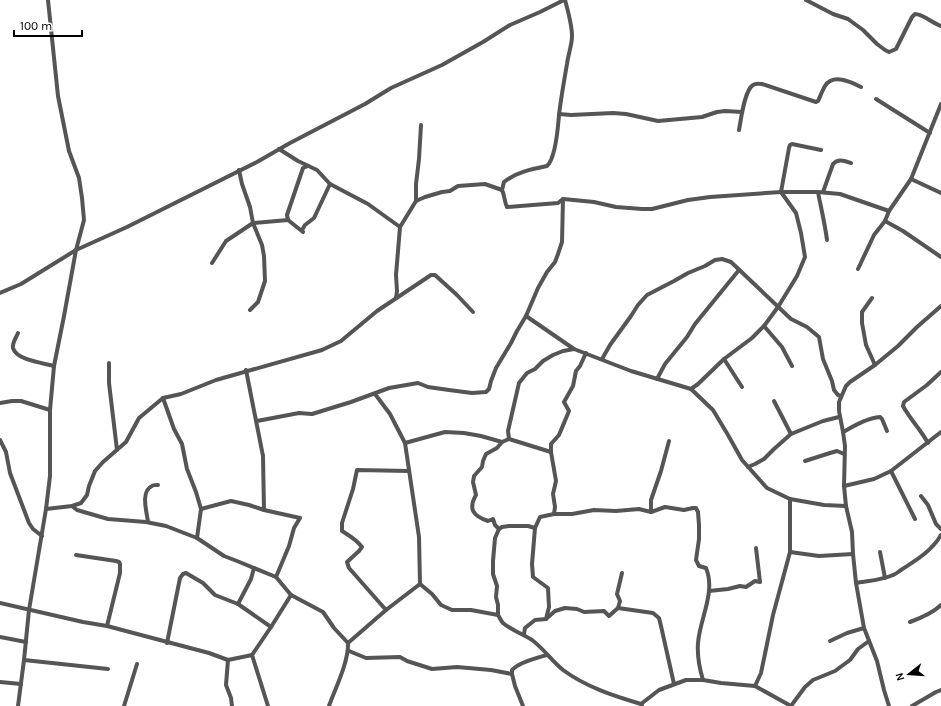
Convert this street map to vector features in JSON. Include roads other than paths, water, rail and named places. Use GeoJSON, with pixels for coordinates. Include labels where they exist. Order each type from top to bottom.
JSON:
{"type":"FeatureCollection","features":[{"type":"Feature","properties":{"kind":"street"},"geometry":{"type":"LineString","coordinates":[[18,706],[29,610],[42,536],[50,476],[50,410],[54,366],[76,250],[84,220],[79,178],[69,151],[58,96],[48,0]]}},
{"type":"Feature","properties":{"kind":"street"},"geometry":{"type":"LineString","coordinates":[[0,293],[21,284],[76,250],[127,227],[257,162],[365,104],[391,88],[483,42],[510,25],[564,0],[572,37],[559,114],[558,131],[550,163],[547,166],[522,172],[510,177],[504,182],[502,190],[507,207],[558,203],[563,199],[594,202],[616,207],[652,209],[710,196],[781,192],[820,192],[840,194],[889,211]]}},
{"type":"Feature","properties":{"kind":"street"},"geometry":{"type":"LineString","coordinates":[[806,0],[833,14],[848,19],[863,30],[877,44],[889,52],[896,49],[912,17],[915,14],[918,14],[941,26]]}},
{"type":"Feature","properties":{"kind":"street"},"geometry":{"type":"LineString","coordinates":[[739,130],[748,91],[751,86],[756,84],[762,84],[816,102],[818,101],[825,85],[829,82],[845,80],[861,87]]}},
{"type":"Feature","properties":{"kind":"street"},"geometry":{"type":"LineString","coordinates":[[876,99],[930,134]]}},
{"type":"Feature","properties":{"kind":"street"},"geometry":{"type":"LineString","coordinates":[[858,269],[874,235],[885,221],[889,211],[911,179],[941,104]]}},
{"type":"Feature","properties":{"kind":"street"},"geometry":{"type":"LineString","coordinates":[[559,114],[571,115],[613,113],[626,114],[658,121],[702,117],[725,111],[742,112]]}},
{"type":"Feature","properties":{"kind":"street"},"geometry":{"type":"LineString","coordinates":[[396,298],[396,274],[400,227],[416,201],[421,126]]}},
{"type":"Feature","properties":{"kind":"street"},"geometry":{"type":"LineString","coordinates":[[691,389],[724,359],[752,338],[764,326],[796,276],[805,257],[801,233],[796,213],[781,192],[790,145],[792,144],[821,150]]}},
{"type":"Feature","properties":{"kind":"street"},"geometry":{"type":"LineString","coordinates":[[279,149],[298,161],[317,170],[330,184],[368,204],[400,227]]}},
{"type":"Feature","properties":{"kind":"street"},"geometry":{"type":"LineString","coordinates":[[827,240],[825,222],[821,209],[820,192],[835,161],[851,162]]}},
{"type":"Feature","properties":{"kind":"street"},"geometry":{"type":"LineString","coordinates":[[288,220],[287,215],[303,168],[308,166]]}},
{"type":"Feature","properties":{"kind":"street"},"geometry":{"type":"LineString","coordinates":[[239,170],[253,223],[262,245],[264,256],[265,281],[258,302],[250,310]]}},
{"type":"Feature","properties":{"kind":"street"},"geometry":{"type":"LineString","coordinates":[[911,179],[941,192]]}},
{"type":"Feature","properties":{"kind":"street"},"geometry":{"type":"LineString","coordinates":[[212,263],[226,241],[253,223],[288,220],[303,232],[302,230],[305,225],[314,218],[330,184]]}},
{"type":"Feature","properties":{"kind":"street"},"geometry":{"type":"LineString","coordinates":[[416,201],[442,192],[450,191],[458,186],[485,184],[502,190]]}},
{"type":"Feature","properties":{"kind":"street"},"geometry":{"type":"LineString","coordinates":[[257,421],[298,413],[312,414],[389,388],[418,383],[428,387],[449,390],[472,393],[486,392],[489,389],[490,381],[496,368],[526,316],[538,288],[547,272],[555,262],[562,242],[563,199]]}},
{"type":"Feature","properties":{"kind":"street"},"geometry":{"type":"LineString","coordinates":[[885,221],[903,231],[941,257]]}},
{"type":"Feature","properties":{"kind":"street"},"geometry":{"type":"LineString","coordinates":[[602,359],[638,305],[647,296],[688,272],[716,260],[722,259],[731,262],[791,319],[807,327],[819,337],[823,358],[834,390],[841,396]]}},
{"type":"Feature","properties":{"kind":"street"},"geometry":{"type":"LineString","coordinates":[[657,379],[665,364],[687,337],[695,324],[739,270]]}},
{"type":"Feature","properties":{"kind":"street"},"geometry":{"type":"LineString","coordinates":[[46,509],[72,506],[81,503],[87,495],[95,471],[126,442],[139,418],[163,398],[181,394],[246,370],[322,350],[340,341],[396,298],[430,276],[435,275],[473,312]]}},
{"type":"Feature","properties":{"kind":"street"},"geometry":{"type":"LineString","coordinates":[[872,298],[862,312],[862,323],[866,345],[875,365]]}},
{"type":"Feature","properties":{"kind":"street"},"geometry":{"type":"LineString","coordinates":[[889,706],[880,672],[864,628],[856,583],[852,532],[846,506],[844,486],[845,446],[838,411],[839,402],[846,386],[850,382],[875,365],[898,346],[941,306]]}},
{"type":"Feature","properties":{"kind":"street"},"geometry":{"type":"LineString","coordinates":[[526,316],[574,349],[630,371],[691,389],[712,410],[742,460],[767,488],[790,500],[824,505],[846,506]]}},
{"type":"Feature","properties":{"kind":"street"},"geometry":{"type":"LineString","coordinates":[[764,326],[782,347],[792,366]]}},
{"type":"Feature","properties":{"kind":"street"},"geometry":{"type":"LineString","coordinates":[[18,333],[13,347],[15,352],[23,358],[54,366]]}},
{"type":"Feature","properties":{"kind":"street"},"geometry":{"type":"LineString","coordinates":[[509,439],[508,431],[519,382],[527,373],[535,369],[543,361],[553,355],[574,349]]}},
{"type":"Feature","properties":{"kind":"street"},"geometry":{"type":"LineString","coordinates":[[554,514],[554,494],[556,481],[551,444],[559,435],[569,411],[564,402],[572,386],[576,371],[586,353]]}},
{"type":"Feature","properties":{"kind":"street"},"geometry":{"type":"LineString","coordinates":[[724,359],[742,387]]}},
{"type":"Feature","properties":{"kind":"street"},"geometry":{"type":"LineString","coordinates":[[109,363],[109,383],[117,450]]}},
{"type":"Feature","properties":{"kind":"street"},"geometry":{"type":"LineString","coordinates":[[246,370],[263,456],[264,510]]}},
{"type":"Feature","properties":{"kind":"street"},"geometry":{"type":"LineString","coordinates":[[928,443],[903,406],[904,402],[927,385],[941,372]]}},
{"type":"Feature","properties":{"kind":"street"},"geometry":{"type":"LineString","coordinates":[[374,394],[390,414],[405,443],[419,537],[420,584],[442,605],[452,610],[471,610],[498,615]]}},
{"type":"Feature","properties":{"kind":"street"},"geometry":{"type":"LineString","coordinates":[[163,398],[174,429],[182,444],[187,469],[196,492],[200,509],[197,538]]}},
{"type":"Feature","properties":{"kind":"street"},"geometry":{"type":"LineString","coordinates":[[0,403],[21,401],[50,410]]}},
{"type":"Feature","properties":{"kind":"street"},"geometry":{"type":"LineString","coordinates":[[774,401],[791,434]]}},
{"type":"Feature","properties":{"kind":"street"},"geometry":{"type":"LineString","coordinates":[[748,467],[764,458],[791,434],[823,421],[839,417]]}},
{"type":"Feature","properties":{"kind":"street"},"geometry":{"type":"LineString","coordinates":[[843,432],[860,423],[877,417],[882,419],[887,431]]}},
{"type":"Feature","properties":{"kind":"street"},"geometry":{"type":"LineString","coordinates":[[405,443],[445,432],[464,433],[502,442]]}},
{"type":"Feature","properties":{"kind":"street"},"geometry":{"type":"LineString","coordinates":[[844,486],[874,479],[891,471],[941,432]]}},
{"type":"Feature","properties":{"kind":"street"},"geometry":{"type":"LineString","coordinates":[[499,529],[495,525],[493,519],[488,522],[479,518],[472,509],[472,502],[476,495],[473,482],[474,476],[482,467],[486,454],[497,448],[502,442],[509,439],[551,452]]}},
{"type":"Feature","properties":{"kind":"street"},"geometry":{"type":"LineString","coordinates":[[0,440],[6,452],[10,472],[29,523],[42,536]]}},
{"type":"Feature","properties":{"kind":"street"},"geometry":{"type":"LineString","coordinates":[[651,512],[651,500],[669,441]]}},
{"type":"Feature","properties":{"kind":"street"},"geometry":{"type":"LineString","coordinates":[[805,461],[837,451],[844,454]]}},
{"type":"Feature","properties":{"kind":"street"},"geometry":{"type":"LineString","coordinates":[[386,610],[349,568],[347,562],[362,547],[351,536],[342,531],[342,523],[354,489],[357,470],[409,471]]}},
{"type":"Feature","properties":{"kind":"street"},"geometry":{"type":"LineString","coordinates":[[891,471],[915,519]]}},
{"type":"Feature","properties":{"kind":"street"},"geometry":{"type":"LineString","coordinates":[[148,522],[144,497],[146,490],[152,486],[158,486]]}},
{"type":"Feature","properties":{"kind":"street"},"geometry":{"type":"LineString","coordinates":[[921,496],[928,505],[936,524],[941,529]]}},
{"type":"Feature","properties":{"kind":"street"},"geometry":{"type":"LineString","coordinates":[[755,686],[761,673],[773,615],[790,552],[790,500]]}},
{"type":"Feature","properties":{"kind":"street"},"geometry":{"type":"LineString","coordinates":[[200,509],[231,501],[300,518],[294,528],[289,546],[276,577]]}},
{"type":"Feature","properties":{"kind":"street"},"geometry":{"type":"LineString","coordinates":[[72,506],[77,510],[108,519],[148,522],[166,526],[197,538],[224,556],[276,577],[291,595],[323,612],[334,628],[348,643],[349,651],[340,679],[328,706]]}},
{"type":"Feature","properties":{"kind":"street"},"geometry":{"type":"LineString","coordinates":[[546,618],[549,608],[548,588],[533,577],[532,564],[535,528],[540,518],[554,514],[572,514],[594,510],[616,511],[638,509],[651,512],[665,506],[684,510],[696,508],[698,512],[699,532],[696,560],[699,566],[706,568],[709,575],[709,591],[698,643],[698,662],[703,680]]}},
{"type":"Feature","properties":{"kind":"street"},"geometry":{"type":"LineString","coordinates":[[535,528],[528,526],[502,527],[499,529],[495,538],[493,562],[497,586],[496,596],[498,615],[503,623],[524,634],[562,669],[574,677],[610,695],[642,705],[659,690],[686,680],[703,680],[755,686],[791,706],[805,687],[813,680],[835,671],[850,660],[858,649],[869,641]]}},
{"type":"Feature","properties":{"kind":"street"},"geometry":{"type":"LineString","coordinates":[[856,583],[885,578],[893,575],[916,561],[933,546],[941,536]]}},
{"type":"Feature","properties":{"kind":"street"},"geometry":{"type":"LineString","coordinates":[[709,591],[740,586],[746,587],[755,581],[760,582],[756,548]]}},
{"type":"Feature","properties":{"kind":"street"},"geometry":{"type":"LineString","coordinates":[[790,552],[819,556],[853,554]]}},
{"type":"Feature","properties":{"kind":"street"},"geometry":{"type":"LineString","coordinates":[[880,552],[885,578]]}},
{"type":"Feature","properties":{"kind":"street"},"geometry":{"type":"LineString","coordinates":[[76,555],[116,561],[120,564],[120,573],[107,626]]}},
{"type":"Feature","properties":{"kind":"street"},"geometry":{"type":"LineString","coordinates":[[238,604],[251,579],[254,568]]}},
{"type":"Feature","properties":{"kind":"street"},"geometry":{"type":"LineString","coordinates":[[168,643],[180,578],[186,573],[202,582],[215,595],[238,604],[271,627]]}},
{"type":"Feature","properties":{"kind":"street"},"geometry":{"type":"LineString","coordinates":[[524,634],[525,628],[535,620],[546,618],[555,611],[565,608],[577,609],[584,612],[604,611],[609,616],[618,608],[620,601],[617,594],[622,573]]}},
{"type":"Feature","properties":{"kind":"street"},"geometry":{"type":"LineString","coordinates":[[348,643],[386,610],[420,584]]}},
{"type":"Feature","properties":{"kind":"street"},"geometry":{"type":"LineString","coordinates":[[0,603],[82,622],[107,626],[208,653],[228,660],[252,656],[291,595]]}},
{"type":"Feature","properties":{"kind":"street"},"geometry":{"type":"LineString","coordinates":[[910,622],[925,616],[941,605]]}},
{"type":"Feature","properties":{"kind":"street"},"geometry":{"type":"LineString","coordinates":[[618,608],[653,613],[659,618],[674,684]]}},
{"type":"Feature","properties":{"kind":"street"},"geometry":{"type":"LineString","coordinates":[[830,641],[847,633],[864,628]]}},
{"type":"Feature","properties":{"kind":"street"},"geometry":{"type":"LineString","coordinates":[[0,637],[26,642]]}},
{"type":"Feature","properties":{"kind":"street"},"geometry":{"type":"LineString","coordinates":[[349,651],[366,658],[400,657],[432,669],[457,667],[491,670],[512,674]]}},
{"type":"Feature","properties":{"kind":"street"},"geometry":{"type":"LineString","coordinates":[[523,706],[515,686],[512,670],[529,660],[547,655]]}},
{"type":"Feature","properties":{"kind":"street"},"geometry":{"type":"LineString","coordinates":[[252,656],[268,706]]}},
{"type":"Feature","properties":{"kind":"street"},"geometry":{"type":"LineString","coordinates":[[24,660],[108,669]]}},
{"type":"Feature","properties":{"kind":"street"},"geometry":{"type":"LineString","coordinates":[[228,660],[226,685],[231,698],[232,706]]}},
{"type":"Feature","properties":{"kind":"street"},"geometry":{"type":"LineString","coordinates":[[124,706],[137,664]]}},
{"type":"Feature","properties":{"kind":"street"},"geometry":{"type":"LineString","coordinates":[[0,682],[21,684]]}},
{"type":"Feature","properties":{"kind":"street"},"geometry":{"type":"LineString","coordinates":[[912,706],[941,690]]}}]}
